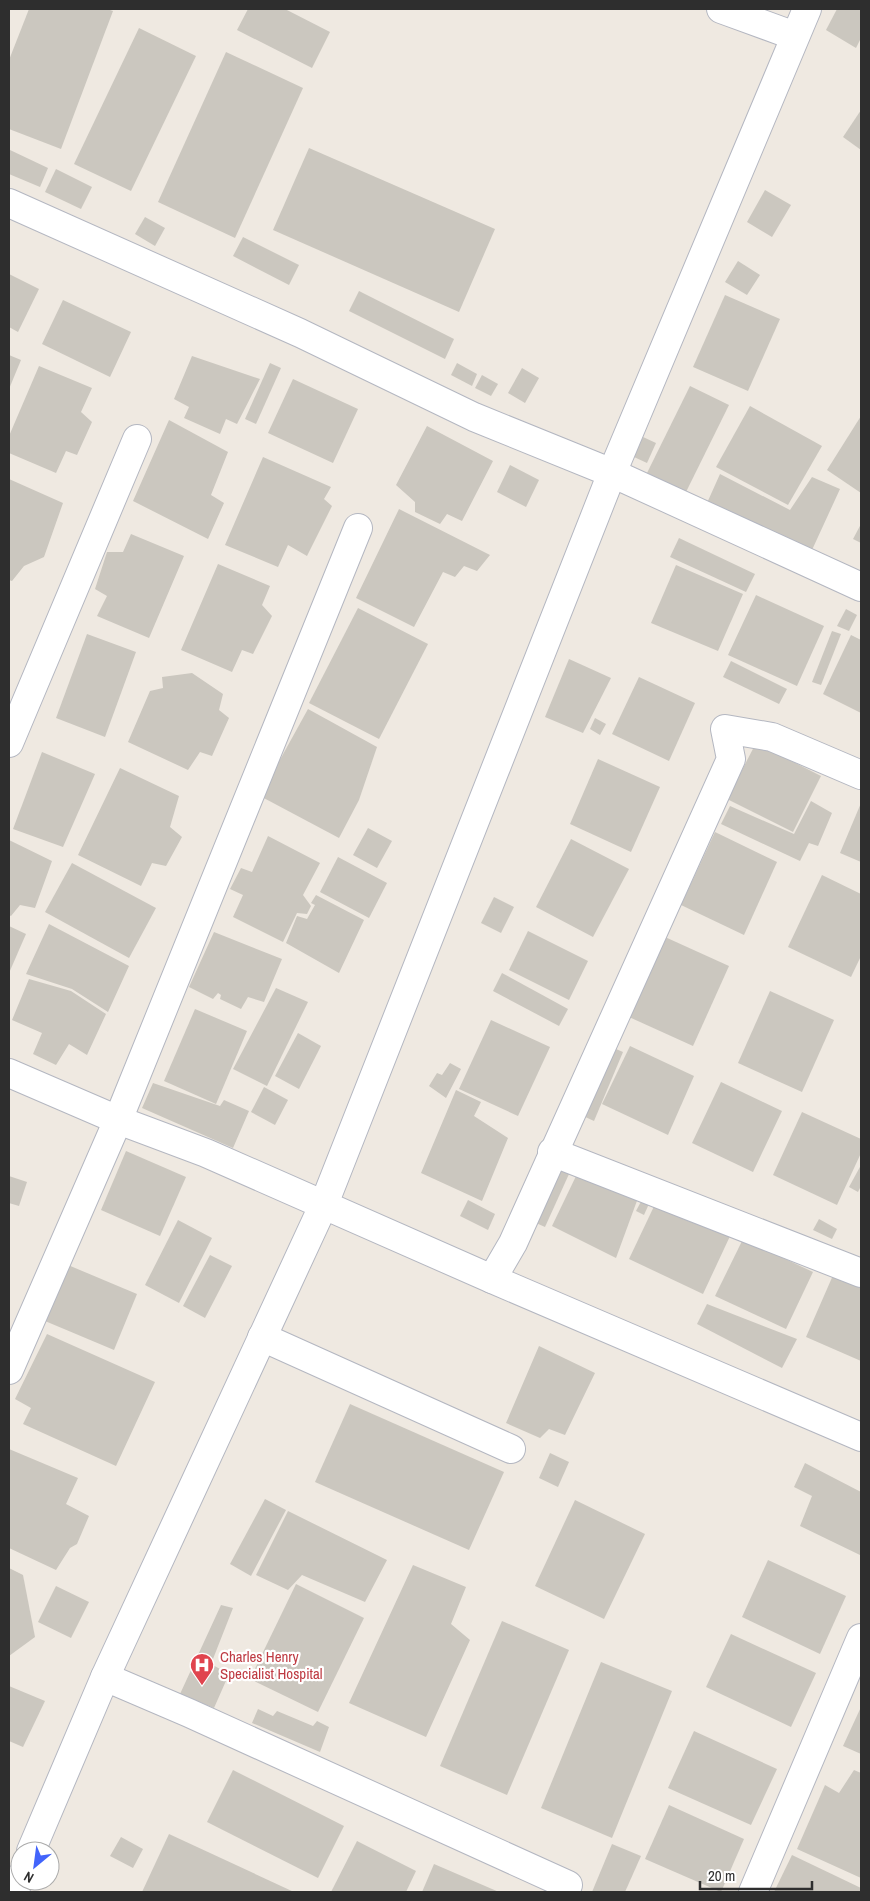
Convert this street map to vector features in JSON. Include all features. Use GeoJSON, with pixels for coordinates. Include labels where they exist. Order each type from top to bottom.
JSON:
{"type":"FeatureCollection","features":[{"type":"Feature","properties":{"kind":"street"},"geometry":{"type":"LineString","coordinates":[[721,9],[795,36]]}},
{"type":"Feature","properties":{"kind":"street"},"geometry":{"type":"LineString","coordinates":[[35,1841],[105,1677],[324,1204],[612,473],[806,9]]}},
{"type":"Feature","properties":{"kind":"street"},"geometry":{"type":"LineString","coordinates":[[9,203],[300,333],[474,417],[612,473],[861,587]]}},
{"type":"Feature","properties":{"kind":"street"},"geometry":{"type":"LineString","coordinates":[[9,743],[138,438]]}},
{"type":"Feature","properties":{"kind":"street"},"geometry":{"type":"LineString","coordinates":[[9,1370],[118,1120],[358,528]]}},
{"type":"Feature","properties":{"kind":"street"},"geometry":{"type":"LineString","coordinates":[[492,1278],[513,1242],[730,759],[725,729],[772,737],[861,775]]}},
{"type":"Feature","properties":{"kind":"street"},"geometry":{"type":"LineString","coordinates":[[9,1073],[118,1120],[206,1153],[861,1436]]}},
{"type":"Feature","properties":{"kind":"street"},"geometry":{"type":"LineString","coordinates":[[552,1152],[861,1273]]}},
{"type":"Feature","properties":{"kind":"street"},"geometry":{"type":"LineString","coordinates":[[262,1337],[511,1450]]}},
{"type":"Feature","properties":{"kind":"street"},"geometry":{"type":"LineString","coordinates":[[753,1892],[861,1638]]}},
{"type":"Feature","properties":{"kind":"street"},"geometry":{"type":"LineString","coordinates":[[105,1677],[189,1713],[568,1885]]}},
{"type":"Feature","properties":{"kind":"building"},"geometry":{"type":"Polygon","coordinates":[[[29,9],[107,9],[113,11],[61,149],[9,129],[9,60],[29,9]]]}},
{"type":"Feature","properties":{"kind":"building"},"geometry":{"type":"Polygon","coordinates":[[[248,9],[285,9],[330,32],[312,68],[237,30],[248,9]]]}},
{"type":"Feature","properties":{"kind":"building"},"geometry":{"type":"Polygon","coordinates":[[[837,9],[861,9],[861,38],[856,48],[826,30],[837,9]]]}},
{"type":"Feature","properties":{"kind":"building"},"geometry":{"type":"Polygon","coordinates":[[[139,28],[196,56],[131,191],[74,164],[139,28]]]}},
{"type":"Feature","properties":{"kind":"building"},"geometry":{"type":"Polygon","coordinates":[[[226,52],[303,88],[235,238],[158,202],[226,52]]]}},
{"type":"Feature","properties":{"kind":"building"},"geometry":{"type":"Polygon","coordinates":[[[861,110],[861,150],[843,137],[861,110]]]}},
{"type":"Feature","properties":{"kind":"building"},"geometry":{"type":"Polygon","coordinates":[[[309,148],[495,229],[459,312],[273,230],[309,148]]]}},
{"type":"Feature","properties":{"kind":"building"},"geometry":{"type":"Polygon","coordinates":[[[10,150],[48,168],[40,187],[9,174],[10,150]]]}},
{"type":"Feature","properties":{"kind":"building"},"geometry":{"type":"Polygon","coordinates":[[[56,169],[92,187],[81,209],[45,192],[56,169]]]}},
{"type":"Feature","properties":{"kind":"building"},"geometry":{"type":"Polygon","coordinates":[[[765,190],[791,205],[772,237],[747,222],[765,190]]]}},
{"type":"Feature","properties":{"kind":"building"},"geometry":{"type":"Polygon","coordinates":[[[145,217],[165,228],[155,246],[135,234],[145,217]]]}},
{"type":"Feature","properties":{"kind":"building"},"geometry":{"type":"Polygon","coordinates":[[[243,237],[299,265],[289,285],[233,256],[243,237]]]}},
{"type":"Feature","properties":{"kind":"building"},"geometry":{"type":"Polygon","coordinates":[[[738,261],[760,275],[747,295],[725,282],[738,261]]]}},
{"type":"Feature","properties":{"kind":"building"},"geometry":{"type":"Polygon","coordinates":[[[9,274],[39,289],[18,332],[9,327],[9,274]]]}},
{"type":"Feature","properties":{"kind":"building"},"geometry":{"type":"Polygon","coordinates":[[[359,291],[454,339],[445,359],[349,311],[359,291]]]}},
{"type":"Feature","properties":{"kind":"building"},"geometry":{"type":"Polygon","coordinates":[[[725,295],[780,319],[748,391],[693,367],[725,295]]]}},
{"type":"Feature","properties":{"kind":"building"},"geometry":{"type":"Polygon","coordinates":[[[63,300],[131,332],[110,377],[42,344],[63,300]]]}},
{"type":"Feature","properties":{"kind":"building"},"geometry":{"type":"Polygon","coordinates":[[[9,355],[21,360],[9,389],[9,355]]]}},
{"type":"Feature","properties":{"kind":"building"},"geometry":{"type":"Polygon","coordinates":[[[192,356],[260,379],[237,424],[226,419],[220,434],[184,418],[189,407],[174,399],[192,356]]]}},
{"type":"Feature","properties":{"kind":"building"},"geometry":{"type":"Polygon","coordinates":[[[270,363],[281,368],[256,424],[245,419],[270,363]]]}},
{"type":"Feature","properties":{"kind":"building"},"geometry":{"type":"Polygon","coordinates":[[[457,363],[477,374],[472,386],[451,375],[457,363]]]}},
{"type":"Feature","properties":{"kind":"building"},"geometry":{"type":"Polygon","coordinates":[[[39,366],[92,388],[81,412],[92,422],[77,455],[66,451],[56,473],[9,453],[9,436],[39,366]]]}},
{"type":"Feature","properties":{"kind":"building"},"geometry":{"type":"Polygon","coordinates":[[[522,368],[539,378],[525,403],[508,393],[522,368]]]}},
{"type":"Feature","properties":{"kind":"building"},"geometry":{"type":"Polygon","coordinates":[[[482,375],[498,384],[491,396],[475,388],[482,375]]]}},
{"type":"Feature","properties":{"kind":"building"},"geometry":{"type":"Polygon","coordinates":[[[293,379],[358,409],[333,463],[268,433],[293,379]]]}},
{"type":"Feature","properties":{"kind":"building"},"geometry":{"type":"Polygon","coordinates":[[[690,386],[729,405],[686,492],[647,473],[690,386]]]}},
{"type":"Feature","properties":{"kind":"building"},"geometry":{"type":"Polygon","coordinates":[[[750,406],[822,446],[788,505],[716,467],[750,406]]]}},
{"type":"Feature","properties":{"kind":"building"},"geometry":{"type":"Polygon","coordinates":[[[861,416],[861,493],[827,470],[861,416]]]}},
{"type":"Feature","properties":{"kind":"building"},"geometry":{"type":"Polygon","coordinates":[[[169,420],[228,452],[211,495],[224,503],[208,539],[133,501],[169,420]]]}},
{"type":"Feature","properties":{"kind":"building"},"geometry":{"type":"Polygon","coordinates":[[[427,426],[493,461],[462,521],[447,514],[440,524],[415,512],[415,502],[396,485],[427,426]]]}},
{"type":"Feature","properties":{"kind":"building"},"geometry":{"type":"Polygon","coordinates":[[[643,437],[656,443],[647,463],[634,457],[643,437]]]}},
{"type":"Feature","properties":{"kind":"building"},"geometry":{"type":"Polygon","coordinates":[[[263,457],[331,487],[324,499],[332,506],[307,556],[288,545],[278,567],[225,545],[263,457]]]}},
{"type":"Feature","properties":{"kind":"building"},"geometry":{"type":"Polygon","coordinates":[[[510,465],[539,480],[526,507],[497,492],[510,465]]]}},
{"type":"Feature","properties":{"kind":"building"},"geometry":{"type":"Polygon","coordinates":[[[720,474],[790,510],[812,477],[840,489],[812,550],[707,503],[720,474]]]}},
{"type":"Feature","properties":{"kind":"building"},"geometry":{"type":"Polygon","coordinates":[[[9,479],[63,503],[44,557],[24,566],[12,581],[9,580],[9,479]]]}},
{"type":"Feature","properties":{"kind":"building"},"geometry":{"type":"Polygon","coordinates":[[[399,509],[490,555],[477,571],[464,566],[455,577],[443,572],[414,627],[356,598],[399,509]]]}},
{"type":"Feature","properties":{"kind":"building"},"geometry":{"type":"Polygon","coordinates":[[[861,524],[861,543],[853,539],[861,524]]]}},
{"type":"Feature","properties":{"kind":"building"},"geometry":{"type":"Polygon","coordinates":[[[131,534],[184,556],[149,638],[97,616],[107,596],[95,589],[107,552],[123,552],[131,534]]]}},
{"type":"Feature","properties":{"kind":"building"},"geometry":{"type":"Polygon","coordinates":[[[679,538],[755,574],[746,592],[670,557],[679,538]]]}},
{"type":"Feature","properties":{"kind":"building"},"geometry":{"type":"Polygon","coordinates":[[[218,564],[270,586],[262,605],[272,616],[253,654],[242,650],[232,672],[181,650],[218,564]]]}},
{"type":"Feature","properties":{"kind":"building"},"geometry":{"type":"Polygon","coordinates":[[[676,565],[743,594],[718,651],[651,623],[676,565]]]}},
{"type":"Feature","properties":{"kind":"building"},"geometry":{"type":"Polygon","coordinates":[[[756,595],[824,626],[797,686],[728,655],[756,595]]]}},
{"type":"Feature","properties":{"kind":"building"},"geometry":{"type":"Polygon","coordinates":[[[358,608],[428,644],[379,739],[309,703],[358,608]]]}},
{"type":"Feature","properties":{"kind":"building"},"geometry":{"type":"Polygon","coordinates":[[[846,609],[857,615],[849,631],[837,626],[846,609]]]}},
{"type":"Feature","properties":{"kind":"building"},"geometry":{"type":"Polygon","coordinates":[[[832,631],[841,634],[821,685],[812,682],[832,631]]]}},
{"type":"Feature","properties":{"kind":"building"},"geometry":{"type":"Polygon","coordinates":[[[87,634],[136,652],[105,737],[56,718],[87,634]]]}},
{"type":"Feature","properties":{"kind":"building"},"geometry":{"type":"Polygon","coordinates":[[[851,635],[861,640],[861,713],[823,694],[851,635]]]}},
{"type":"Feature","properties":{"kind":"building"},"geometry":{"type":"Polygon","coordinates":[[[569,659],[611,678],[583,733],[545,717],[569,659]]]}},
{"type":"Feature","properties":{"kind":"building"},"geometry":{"type":"Polygon","coordinates":[[[731,661],[787,689],[779,704],[723,677],[731,661]]]}},
{"type":"Feature","properties":{"kind":"building"},"geometry":{"type":"Polygon","coordinates":[[[192,673],[223,694],[219,710],[229,718],[212,756],[200,752],[188,770],[128,742],[150,691],[163,688],[162,677],[192,673]]]}},
{"type":"Feature","properties":{"kind":"building"},"geometry":{"type":"Polygon","coordinates":[[[639,677],[695,703],[669,761],[612,734],[639,677]]]}},
{"type":"Feature","properties":{"kind":"building"},"geometry":{"type":"Polygon","coordinates":[[[308,709],[377,747],[359,800],[339,838],[260,796],[308,709]]]}},
{"type":"Feature","properties":{"kind":"building"},"geometry":{"type":"Polygon","coordinates":[[[595,718],[606,724],[600,735],[590,729],[595,718]]]}},
{"type":"Feature","properties":{"kind":"building"},"geometry":{"type":"Polygon","coordinates":[[[756,743],[821,776],[793,832],[727,799],[756,743]]]}},
{"type":"Feature","properties":{"kind":"building"},"geometry":{"type":"Polygon","coordinates":[[[42,752],[95,774],[63,847],[13,829],[42,752]]]}},
{"type":"Feature","properties":{"kind":"building"},"geometry":{"type":"Polygon","coordinates":[[[598,759],[660,787],[631,852],[570,824],[598,759]]]}},
{"type":"Feature","properties":{"kind":"building"},"geometry":{"type":"Polygon","coordinates":[[[120,768],[179,796],[170,827],[182,837],[166,866],[152,863],[141,886],[78,855],[120,768]]]}},
{"type":"Feature","properties":{"kind":"building"},"geometry":{"type":"Polygon","coordinates":[[[811,801],[832,813],[818,846],[809,843],[800,861],[721,824],[730,806],[794,834],[811,801]]]}},
{"type":"Feature","properties":{"kind":"building"},"geometry":{"type":"Polygon","coordinates":[[[861,803],[861,862],[840,853],[861,803]]]}},
{"type":"Feature","properties":{"kind":"building"},"geometry":{"type":"Polygon","coordinates":[[[368,828],[392,841],[377,868],[353,855],[368,828]]]}},
{"type":"Feature","properties":{"kind":"building"},"geometry":{"type":"Polygon","coordinates":[[[715,832],[777,862],[744,935],[681,905],[715,832]]]}},
{"type":"Feature","properties":{"kind":"building"},"geometry":{"type":"Polygon","coordinates":[[[268,836],[320,863],[303,895],[311,906],[307,914],[297,913],[283,942],[233,917],[243,895],[230,889],[241,868],[252,872],[268,836]]]}},
{"type":"Feature","properties":{"kind":"building"},"geometry":{"type":"Polygon","coordinates":[[[571,839],[629,869],[593,937],[536,907],[571,839]]]}},
{"type":"Feature","properties":{"kind":"building"},"geometry":{"type":"Polygon","coordinates":[[[9,840],[52,861],[35,908],[20,905],[11,916],[9,915],[9,840]]]}},
{"type":"Feature","properties":{"kind":"building"},"geometry":{"type":"Polygon","coordinates":[[[338,857],[387,883],[369,918],[320,892],[338,857]]]}},
{"type":"Feature","properties":{"kind":"building"},"geometry":{"type":"Polygon","coordinates":[[[72,863],[156,908],[129,958],[45,912],[72,863]]]}},
{"type":"Feature","properties":{"kind":"building"},"geometry":{"type":"Polygon","coordinates":[[[822,875],[861,894],[861,956],[851,977],[788,947],[822,875]]]}},
{"type":"Feature","properties":{"kind":"building"},"geometry":{"type":"Polygon","coordinates":[[[316,895],[364,920],[339,973],[286,943],[297,916],[307,919],[315,905],[311,903],[316,895]]]}},
{"type":"Feature","properties":{"kind":"building"},"geometry":{"type":"Polygon","coordinates":[[[494,897],[514,907],[501,933],[481,923],[494,897]]]}},
{"type":"Feature","properties":{"kind":"building"},"geometry":{"type":"Polygon","coordinates":[[[49,924],[129,966],[108,1012],[72,989],[26,974],[49,924]]]}},
{"type":"Feature","properties":{"kind":"building"},"geometry":{"type":"Polygon","coordinates":[[[9,926],[26,934],[9,973],[9,926]]]}},
{"type":"Feature","properties":{"kind":"building"},"geometry":{"type":"Polygon","coordinates":[[[528,931],[588,961],[569,1000],[509,970],[528,931]]]}},
{"type":"Feature","properties":{"kind":"building"},"geometry":{"type":"Polygon","coordinates":[[[214,932],[282,959],[264,1002],[248,997],[241,1009],[220,999],[221,995],[218,993],[213,999],[189,987],[214,932]]]}},
{"type":"Feature","properties":{"kind":"building"},"geometry":{"type":"Polygon","coordinates":[[[665,937],[729,966],[693,1046],[629,1017],[665,937]]]}},
{"type":"Feature","properties":{"kind":"building"},"geometry":{"type":"Polygon","coordinates":[[[502,973],[568,1009],[559,1026],[493,991],[502,973]]]}},
{"type":"Feature","properties":{"kind":"building"},"geometry":{"type":"Polygon","coordinates":[[[29,979],[71,991],[106,1014],[87,1055],[69,1044],[56,1065],[33,1054],[42,1033],[12,1020],[29,979]]]}},
{"type":"Feature","properties":{"kind":"building"},"geometry":{"type":"Polygon","coordinates":[[[276,988],[308,1002],[267,1086],[233,1069],[276,988]]]}},
{"type":"Feature","properties":{"kind":"building"},"geometry":{"type":"Polygon","coordinates":[[[770,991],[834,1020],[802,1092],[738,1063],[770,991]]]}},
{"type":"Feature","properties":{"kind":"building"},"geometry":{"type":"Polygon","coordinates":[[[195,1009],[247,1031],[216,1104],[164,1081],[195,1009]]]}},
{"type":"Feature","properties":{"kind":"building"},"geometry":{"type":"Polygon","coordinates":[[[491,1020],[550,1047],[518,1116],[459,1089],[491,1020]]]}},
{"type":"Feature","properties":{"kind":"building"},"geometry":{"type":"Polygon","coordinates":[[[298,1033],[321,1046],[299,1089],[275,1076],[298,1033]]]}},
{"type":"Feature","properties":{"kind":"building"},"geometry":{"type":"Polygon","coordinates":[[[609,1046],[623,1052],[594,1121],[581,1115],[609,1046]]]}},
{"type":"Feature","properties":{"kind":"building"},"geometry":{"type":"Polygon","coordinates":[[[630,1046],[694,1076],[668,1135],[602,1104],[630,1046]]]}},
{"type":"Feature","properties":{"kind":"building"},"geometry":{"type":"Polygon","coordinates":[[[450,1063],[461,1069],[446,1098],[429,1086],[437,1073],[442,1075],[450,1063]]]}},
{"type":"Feature","properties":{"kind":"building"},"geometry":{"type":"Polygon","coordinates":[[[721,1082],[782,1111],[753,1172],[692,1143],[721,1082]]]}},
{"type":"Feature","properties":{"kind":"building"},"geometry":{"type":"Polygon","coordinates":[[[153,1083],[220,1106],[224,1100],[249,1111],[233,1148],[142,1108],[153,1083]]]}},
{"type":"Feature","properties":{"kind":"building"},"geometry":{"type":"Polygon","coordinates":[[[264,1087],[288,1100],[275,1125],[251,1112],[264,1087]]]}},
{"type":"Feature","properties":{"kind":"building"},"geometry":{"type":"Polygon","coordinates":[[[456,1090],[481,1102],[474,1116],[508,1138],[482,1201],[421,1173],[456,1090]]]}},
{"type":"Feature","properties":{"kind":"building"},"geometry":{"type":"Polygon","coordinates":[[[802,1112],[861,1139],[861,1153],[837,1205],[773,1175],[802,1112]]]}},
{"type":"Feature","properties":{"kind":"building"},"geometry":{"type":"Polygon","coordinates":[[[126,1151],[186,1177],[160,1236],[101,1210],[126,1151]]]}},
{"type":"Feature","properties":{"kind":"building"},"geometry":{"type":"Polygon","coordinates":[[[861,1165],[861,1186],[858,1192],[849,1187],[861,1165]]]}},
{"type":"Feature","properties":{"kind":"building"},"geometry":{"type":"Polygon","coordinates":[[[559,1170],[569,1174],[545,1227],[536,1223],[559,1170]]]}},
{"type":"Feature","properties":{"kind":"building"},"geometry":{"type":"Polygon","coordinates":[[[577,1174],[638,1198],[616,1258],[552,1226],[577,1174]]]}},
{"type":"Feature","properties":{"kind":"building"},"geometry":{"type":"Polygon","coordinates":[[[9,1176],[27,1182],[19,1206],[9,1203],[9,1176]]]}},
{"type":"Feature","properties":{"kind":"building"},"geometry":{"type":"Polygon","coordinates":[[[645,1194],[652,1197],[644,1215],[636,1211],[645,1194]]]}},
{"type":"Feature","properties":{"kind":"building"},"geometry":{"type":"Polygon","coordinates":[[[468,1200],[495,1214],[488,1230],[460,1216],[468,1200]]]}},
{"type":"Feature","properties":{"kind":"building"},"geometry":{"type":"Polygon","coordinates":[[[657,1200],[731,1234],[703,1294],[629,1259],[657,1200]]]}},
{"type":"Feature","properties":{"kind":"building"},"geometry":{"type":"Polygon","coordinates":[[[819,1219],[837,1229],[832,1239],[813,1230],[819,1219]]]}},
{"type":"Feature","properties":{"kind":"building"},"geometry":{"type":"Polygon","coordinates":[[[178,1220],[212,1238],[179,1303],[145,1285],[178,1220]]]}},
{"type":"Feature","properties":{"kind":"building"},"geometry":{"type":"Polygon","coordinates":[[[743,1239],[813,1272],[786,1329],[715,1296],[743,1239]]]}},
{"type":"Feature","properties":{"kind":"building"},"geometry":{"type":"Polygon","coordinates":[[[210,1255],[232,1266],[205,1318],[183,1306],[210,1255]]]}},
{"type":"Feature","properties":{"kind":"building"},"geometry":{"type":"Polygon","coordinates":[[[68,1265],[137,1294],[114,1350],[45,1321],[68,1265]]]}},
{"type":"Feature","properties":{"kind":"building"},"geometry":{"type":"Polygon","coordinates":[[[834,1273],[861,1284],[861,1361],[806,1337],[834,1273]]]}},
{"type":"Feature","properties":{"kind":"building"},"geometry":{"type":"Polygon","coordinates":[[[707,1304],[797,1339],[782,1368],[697,1324],[707,1304]]]}},
{"type":"Feature","properties":{"kind":"building"},"geometry":{"type":"Polygon","coordinates":[[[47,1334],[155,1382],[116,1466],[23,1424],[31,1408],[15,1399],[47,1334]]]}},
{"type":"Feature","properties":{"kind":"building"},"geometry":{"type":"Polygon","coordinates":[[[539,1346],[595,1373],[565,1435],[549,1429],[540,1438],[506,1423],[539,1346]]]}},
{"type":"Feature","properties":{"kind":"building"},"geometry":{"type":"Polygon","coordinates":[[[350,1404],[504,1472],[469,1550],[315,1482],[350,1404]]]}},
{"type":"Feature","properties":{"kind":"building"},"geometry":{"type":"Polygon","coordinates":[[[9,1449],[78,1478],[66,1504],[89,1516],[77,1544],[70,1548],[56,1570],[9,1548],[9,1449]]]}},
{"type":"Feature","properties":{"kind":"building"},"geometry":{"type":"Polygon","coordinates":[[[550,1453],[569,1462],[558,1487],[539,1478],[550,1453]]]}},
{"type":"Feature","properties":{"kind":"building"},"geometry":{"type":"Polygon","coordinates":[[[805,1463],[861,1492],[860,1555],[800,1526],[812,1496],[794,1487],[805,1463]]]}},
{"type":"Feature","properties":{"kind":"building"},"geometry":{"type":"Polygon","coordinates":[[[265,1499],[286,1510],[251,1576],[230,1564],[265,1499]]]}},
{"type":"Feature","properties":{"kind":"building"},"geometry":{"type":"Polygon","coordinates":[[[575,1500],[645,1534],[604,1619],[535,1586],[575,1500]]]}},
{"type":"Feature","properties":{"kind":"building"},"geometry":{"type":"Polygon","coordinates":[[[288,1511],[387,1560],[365,1602],[302,1575],[288,1590],[256,1575],[288,1511]]]}},
{"type":"Feature","properties":{"kind":"building"},"geometry":{"type":"Polygon","coordinates":[[[768,1560],[846,1596],[820,1654],[742,1617],[768,1560]]]}},
{"type":"Feature","properties":{"kind":"building"},"geometry":{"type":"Polygon","coordinates":[[[413,1565],[466,1587],[451,1624],[470,1640],[426,1737],[349,1703],[413,1565]]]}},
{"type":"Feature","properties":{"kind":"building"},"geometry":{"type":"Polygon","coordinates":[[[9,1568],[23,1575],[35,1637],[9,1656],[9,1568]]]}},
{"type":"Feature","properties":{"kind":"building"},"geometry":{"type":"Polygon","coordinates":[[[296,1584],[364,1618],[318,1712],[250,1679],[296,1584]]]}},
{"type":"Feature","properties":{"kind":"building"},"geometry":{"type":"Polygon","coordinates":[[[56,1586],[89,1602],[71,1638],[38,1622],[56,1586]]]}},
{"type":"Feature","properties":{"kind":"building"},"geometry":{"type":"Polygon","coordinates":[[[221,1605],[233,1608],[211,1664],[229,1674],[214,1708],[180,1694],[221,1605]]]}},
{"type":"Feature","properties":{"kind":"building"},"geometry":{"type":"Polygon","coordinates":[[[502,1621],[569,1650],[507,1795],[440,1766],[502,1621]]]}},
{"type":"Feature","properties":{"kind":"building"},"geometry":{"type":"Polygon","coordinates":[[[731,1634],[816,1673],[791,1727],[706,1687],[731,1634]]]}},
{"type":"Feature","properties":{"kind":"building"},"geometry":{"type":"Polygon","coordinates":[[[601,1662],[672,1691],[612,1838],[541,1808],[601,1662]]]}},
{"type":"Feature","properties":{"kind":"building"},"geometry":{"type":"Polygon","coordinates":[[[9,1686],[45,1701],[23,1747],[9,1741],[9,1686]]]}},
{"type":"Feature","properties":{"kind":"building"},"geometry":{"type":"Polygon","coordinates":[[[861,1707],[861,1754],[843,1746],[861,1707]]]}},
{"type":"Feature","properties":{"kind":"building"},"geometry":{"type":"Polygon","coordinates":[[[258,1709],[273,1716],[277,1711],[313,1726],[317,1721],[329,1727],[320,1752],[252,1723],[258,1709]]]}},
{"type":"Feature","properties":{"kind":"building"},"geometry":{"type":"Polygon","coordinates":[[[694,1731],[777,1769],[751,1825],[668,1788],[694,1731]]]}},
{"type":"Feature","properties":{"kind":"building"},"geometry":{"type":"Polygon","coordinates":[[[233,1770],[344,1826],[318,1878],[207,1822],[233,1770]]]}},
{"type":"Feature","properties":{"kind":"building"},"geometry":{"type":"Polygon","coordinates":[[[854,1770],[861,1773],[861,1878],[797,1849],[825,1785],[839,1793],[854,1770]]]}},
{"type":"Feature","properties":{"kind":"building"},"geometry":{"type":"Polygon","coordinates":[[[669,1805],[744,1839],[721,1892],[645,1859],[669,1805]]]}},
{"type":"Feature","properties":{"kind":"building"},"geometry":{"type":"Polygon","coordinates":[[[169,1834],[294,1892],[142,1892],[169,1834]]]}},
{"type":"Feature","properties":{"kind":"building"},"geometry":{"type":"Polygon","coordinates":[[[121,1837],[143,1849],[133,1868],[110,1856],[121,1837]]]}},
{"type":"Feature","properties":{"kind":"building"},"geometry":{"type":"Polygon","coordinates":[[[357,1841],[416,1871],[406,1892],[331,1892],[357,1841]]]}},
{"type":"Feature","properties":{"kind":"building"},"geometry":{"type":"Polygon","coordinates":[[[612,1844],[641,1856],[625,1892],[592,1892],[612,1844]]]}},
{"type":"Feature","properties":{"kind":"building"},"geometry":{"type":"Polygon","coordinates":[[[792,1855],[861,1888],[861,1892],[774,1892],[792,1855]]]}},
{"type":"Feature","properties":{"kind":"building"},"geometry":{"type":"Polygon","coordinates":[[[434,1864],[499,1892],[422,1892],[434,1864]]]}},
{"type":"Feature","properties":{"kind":"place","name":"Charles Henry Specialist Hospital"},"geometry":{"type":"Point","coordinates":[202,1686]}}]}
